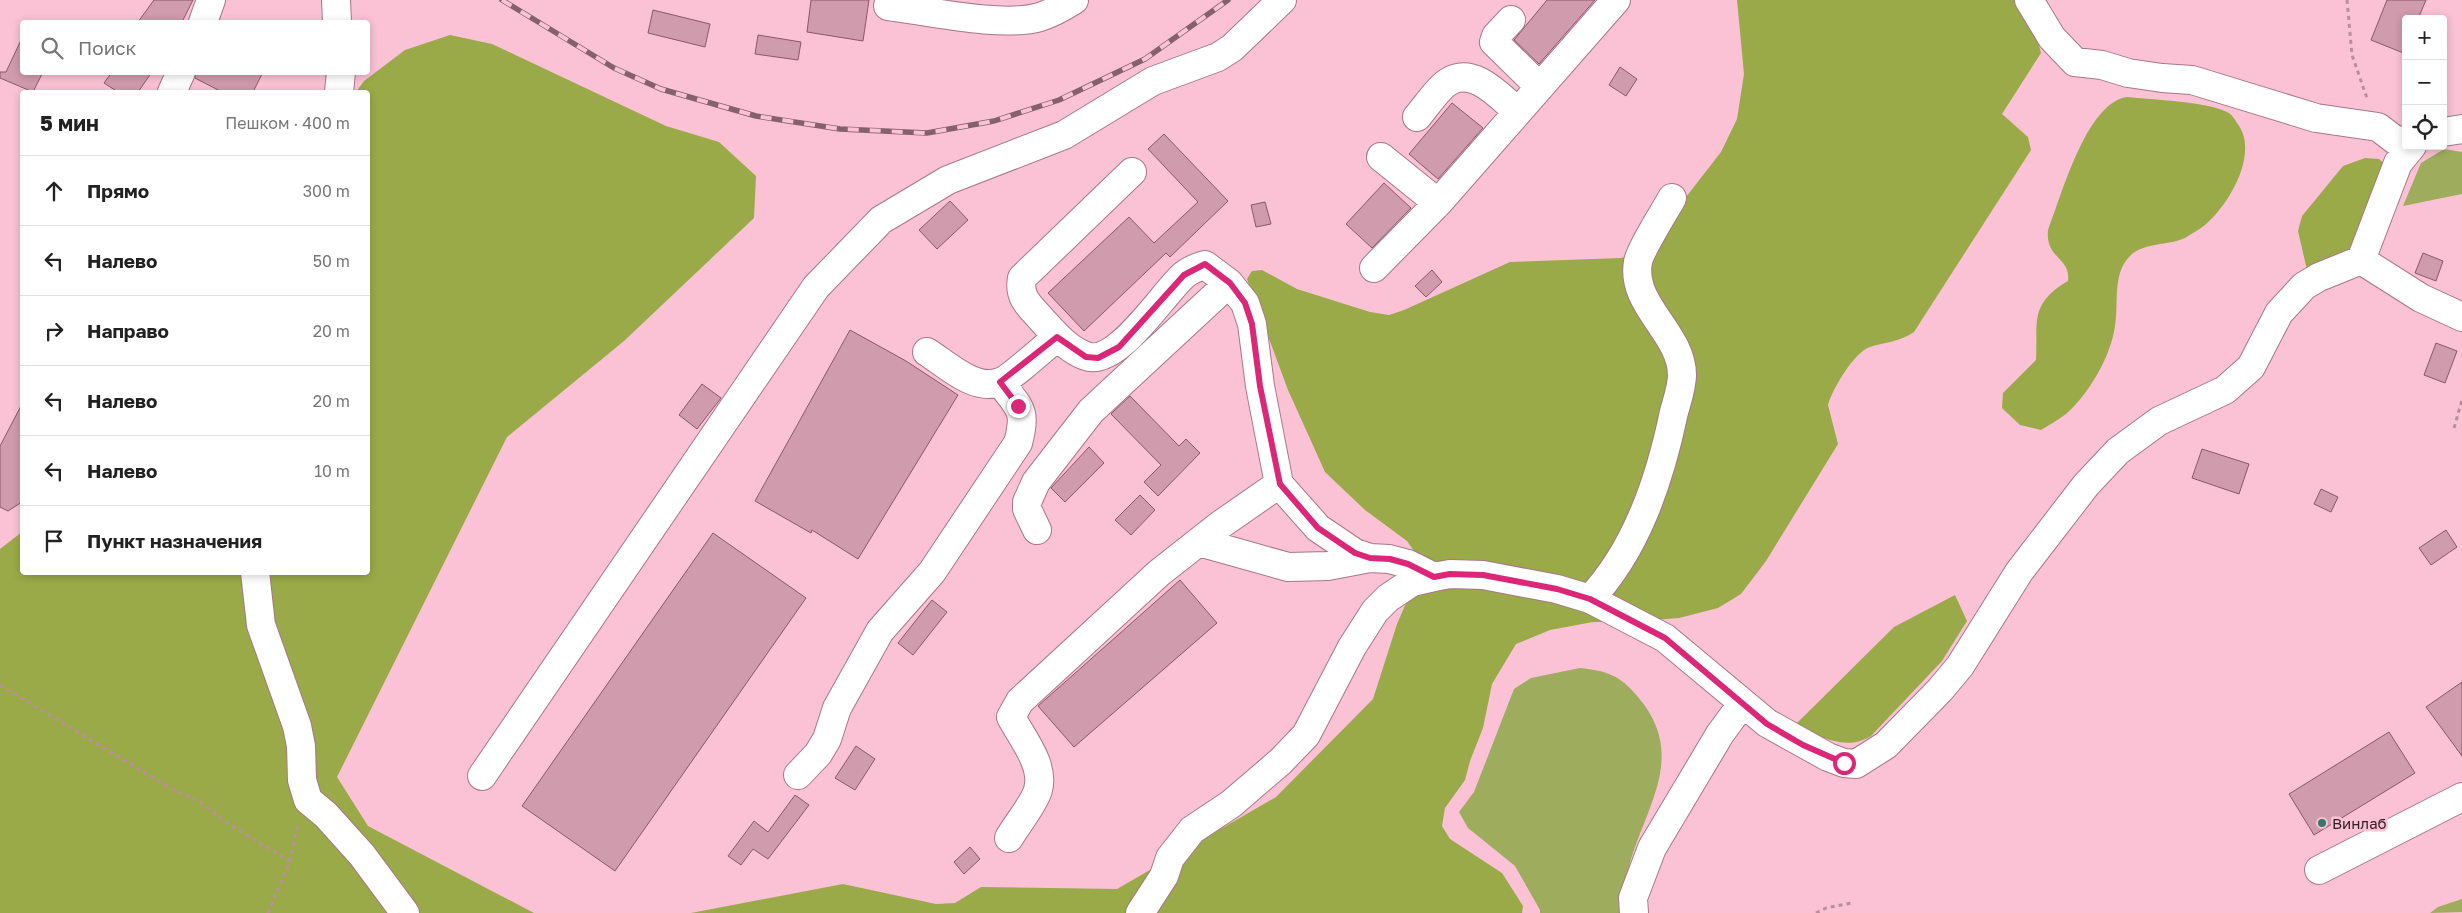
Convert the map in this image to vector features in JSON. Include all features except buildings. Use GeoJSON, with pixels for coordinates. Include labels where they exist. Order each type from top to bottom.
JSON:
{"type":"FeatureCollection","features":[{"type":"Feature","properties":{"kind":"street"},"geometry":{"type":"LineString","coordinates":[[204,20],[211,0]]}},
{"type":"Feature","properties":{"kind":"street"},"geometry":{"type":"LineString","coordinates":[[336,0],[337,20]]}},
{"type":"Feature","properties":{"kind":"street"},"geometry":{"type":"LineString","coordinates":[[888,6],[1007,22],[1039,18],[1060,9],[1074,0]]}},
{"type":"Feature","properties":{"kind":"street"},"geometry":{"type":"LineString","coordinates":[[482,776],[816,287],[881,220],[948,180],[1064,135],[1153,81],[1218,57],[1232,48],[1282,0]]}},
{"type":"Feature","properties":{"kind":"street"},"geometry":{"type":"LineString","coordinates":[[1374,268],[1438,203],[1616,0]]}},
{"type":"Feature","properties":{"kind":"street"},"geometry":{"type":"LineString","coordinates":[[2029,0],[2052,38],[2075,62],[2102,65],[2128,73],[2192,80],[2316,118],[2378,127],[2395,140],[2402,141]]}},
{"type":"Feature","properties":{"kind":"street"},"geometry":{"type":"LineString","coordinates":[[1511,20],[1496,36],[1494,42],[1540,87]]}},
{"type":"Feature","properties":{"kind":"street"},"geometry":{"type":"LineString","coordinates":[[173,90],[180,75]]}},
{"type":"Feature","properties":{"kind":"street"},"geometry":{"type":"LineString","coordinates":[[339,90],[341,75]]}},
{"type":"Feature","properties":{"kind":"street"},"geometry":{"type":"LineString","coordinates":[[1417,118],[1448,82],[1465,77],[1480,80],[1517,112]]}},
{"type":"Feature","properties":{"kind":"street"},"geometry":{"type":"LineString","coordinates":[[2447,131],[2462,129]]}},
{"type":"Feature","properties":{"kind":"street"},"geometry":{"type":"LineString","coordinates":[[1140,913],[1164,876],[1170,858],[1192,830],[1249,789],[1306,736],[1352,647],[1375,611],[1388,598],[1412,582],[1434,577],[1450,574],[1491,577],[1557,589],[1590,599],[1665,638],[1767,724],[1803,745],[1844,763],[1856,764],[1886,746],[1917,716],[1960,666],[2019,572],[2086,485],[2118,451],[2159,422],[2230,386],[2251,367],[2279,313],[2304,286],[2319,277],[2361,260],[2398,164],[2409,150]]}},
{"type":"Feature","properties":{"kind":"street"},"geometry":{"type":"LineString","coordinates":[[1381,157],[1438,203]]}},
{"type":"Feature","properties":{"kind":"street"},"geometry":{"type":"LineString","coordinates":[[1132,172],[1022,278],[1020,288],[1023,298],[1057,337],[1086,357],[1098,358],[1119,347],[1184,275],[1205,264],[1230,283],[1245,303],[1252,324],[1260,386],[1280,484],[1318,528],[1355,553],[1370,558]]}},
{"type":"Feature","properties":{"kind":"street"},"geometry":{"type":"LineString","coordinates":[[1590,599],[1601,587],[1647,508],[1672,423],[1682,375],[1675,348],[1644,297],[1637,281],[1638,260],[1672,198]]}},
{"type":"Feature","properties":{"kind":"street"},"geometry":{"type":"LineString","coordinates":[[2361,260],[2395,279],[2421,298],[2462,317]]}},
{"type":"Feature","properties":{"kind":"street"},"geometry":{"type":"LineString","coordinates":[[1037,530],[1027,509],[1027,502],[1036,482],[1091,411],[1230,283]]}},
{"type":"Feature","properties":{"kind":"street"},"geometry":{"type":"LineString","coordinates":[[927,352],[966,378],[983,384],[1000,382],[1057,337]]}},
{"type":"Feature","properties":{"kind":"street"},"geometry":{"type":"LineString","coordinates":[[798,775],[818,754],[827,739],[837,708],[880,631],[932,572],[1018,443],[1024,421],[1018,406],[1000,382]]}},
{"type":"Feature","properties":{"kind":"street"},"geometry":{"type":"LineString","coordinates":[[1009,838],[1038,791],[1039,778],[1034,760],[1011,717],[1020,701],[1158,573],[1280,484]]}},
{"type":"Feature","properties":{"kind":"street"},"geometry":{"type":"LineString","coordinates":[[1199,542],[1288,567],[1328,566],[1370,558],[1390,559],[1408,564],[1434,577]]}},
{"type":"Feature","properties":{"kind":"street"},"geometry":{"type":"LineString","coordinates":[[255,575],[261,625],[297,726],[301,746],[300,767],[308,800],[326,815],[362,855],[405,913]]}},
{"type":"Feature","properties":{"kind":"street"},"geometry":{"type":"LineString","coordinates":[[1634,913],[1633,898],[1652,848],[1720,734],[1742,704]]}},
{"type":"Feature","properties":{"kind":"street"},"geometry":{"type":"LineString","coordinates":[[2319,870],[2462,797]]}},
{"type":"Feature","properties":{"kind":"path"},"geometry":{"type":"LineString","coordinates":[[2347,0],[2352,55],[2365,92]]}},
{"type":"Feature","properties":{"kind":"path"},"geometry":{"type":"LineString","coordinates":[[2454,428],[2462,400]]}},
{"type":"Feature","properties":{"kind":"path"},"geometry":{"type":"LineString","coordinates":[[0,685],[170,788],[200,802],[235,828],[290,861]]}},
{"type":"Feature","properties":{"kind":"path"},"geometry":{"type":"LineString","coordinates":[[268,913],[290,861],[301,811],[308,800]]}},
{"type":"Feature","properties":{"kind":"path"},"geometry":{"type":"LineString","coordinates":[[1816,913],[1826,908],[1852,902]]}},
{"type":"Feature","properties":{"kind":"green space"},"geometry":{"type":"Polygon","coordinates":[[[1737,0],[2016,0],[2038,41],[2041,53],[2002,114],[2028,137],[2031,150],[1914,332],[1903,338],[1864,350],[1844,372],[1828,405],[1838,444],[1766,561],[1741,594],[1718,608],[1679,618],[1631,622],[1593,622],[1550,630],[1516,644],[1492,684],[1483,728],[1465,780],[1445,808],[1442,826],[1450,839],[1502,873],[1523,906],[1522,913],[691,913],[843,884],[936,904],[955,903],[981,887],[1117,889],[1276,797],[1373,699],[1397,624],[1423,564],[1407,541],[1365,510],[1325,472],[1288,390],[1247,279],[1252,271],[1262,270],[1297,289],[1370,312],[1389,315],[1510,262],[1621,258],[1653,250],[1663,241],[1679,206],[1721,152],[1737,119],[1744,74],[1737,0]]]}},
{"type":"Feature","properties":{"kind":"green space"},"geometry":{"type":"Polygon","coordinates":[[[450,35],[492,44],[666,126],[719,142],[756,176],[754,218],[624,341],[507,437],[337,777],[368,826],[534,913],[0,913],[0,549],[20,534],[20,575],[370,575],[370,90],[357,90],[364,81],[405,50],[450,35]]]}},
{"type":"Feature","properties":{"kind":"green space"},"geometry":{"type":"Polygon","coordinates":[[[2127,97],[2205,105],[2229,113],[2243,135],[2245,149],[2238,180],[2221,208],[2201,228],[2185,238],[2141,249],[2129,257],[2120,272],[2118,281],[2113,338],[2104,362],[2091,385],[2075,406],[2041,430],[2020,425],[2002,408],[2003,393],[2036,360],[2037,324],[2041,306],[2056,289],[2068,281],[2066,267],[2050,247],[2048,230],[2068,174],[2088,132],[2099,115],[2112,103],[2127,97]]]}},
{"type":"Feature","properties":{"kind":"green space"},"geometry":{"type":"Polygon","coordinates":[[[2442,150],[2462,152],[2462,194],[2403,206],[2421,163],[2442,150]]]}},
{"type":"Feature","properties":{"kind":"green space"},"geometry":{"type":"Polygon","coordinates":[[[2365,158],[2379,159],[2387,166],[2366,253],[2307,270],[2298,231],[2302,216],[2343,166],[2365,158]]]}},
{"type":"Feature","properties":{"kind":"green space"},"geometry":{"type":"Polygon","coordinates":[[[1955,595],[1967,621],[1942,661],[1871,736],[1852,743],[1833,741],[1795,725],[1894,627],[1955,595]]]}},
{"type":"Feature","properties":{"kind":"green space"},"geometry":{"type":"Polygon","coordinates":[[[1580,668],[1612,675],[1625,684],[1638,697],[1652,717],[1659,736],[1662,755],[1660,774],[1631,860],[1622,913],[1540,913],[1515,866],[1468,828],[1459,812],[1474,792],[1514,689],[1531,678],[1580,668]]]}},
{"type":"Feature","properties":{"kind":"green space"},"geometry":{"type":"Polygon","coordinates":[[[2462,899],[2462,912],[2430,913],[2438,907],[2462,899]]]}},
{"type":"Feature","properties":{"kind":"railway"},"geometry":{"type":"LineString","coordinates":[[502,0],[614,68],[661,89],[756,116],[840,129],[927,133],[994,121],[1059,100],[1145,59],[1228,0]]}},
{"type":"Feature","properties":{"kind":"place","name":"Винлаб"},"geometry":{"type":"Point","coordinates":[2322,823]}},
{"type":"Feature","properties":{"kind":"route"},"geometry":{"type":"LineString","coordinates":[[1018,406],[1000,382],[1057,337],[1086,357],[1098,358],[1119,347],[1184,275],[1205,264],[1230,283],[1245,303],[1252,324],[1260,386],[1280,484],[1318,528],[1355,553],[1370,558],[1390,559],[1408,564],[1434,577],[1450,574],[1483,575],[1557,589],[1590,599],[1665,638],[1688,655],[1767,724],[1803,745],[1844,763]]}}]}
